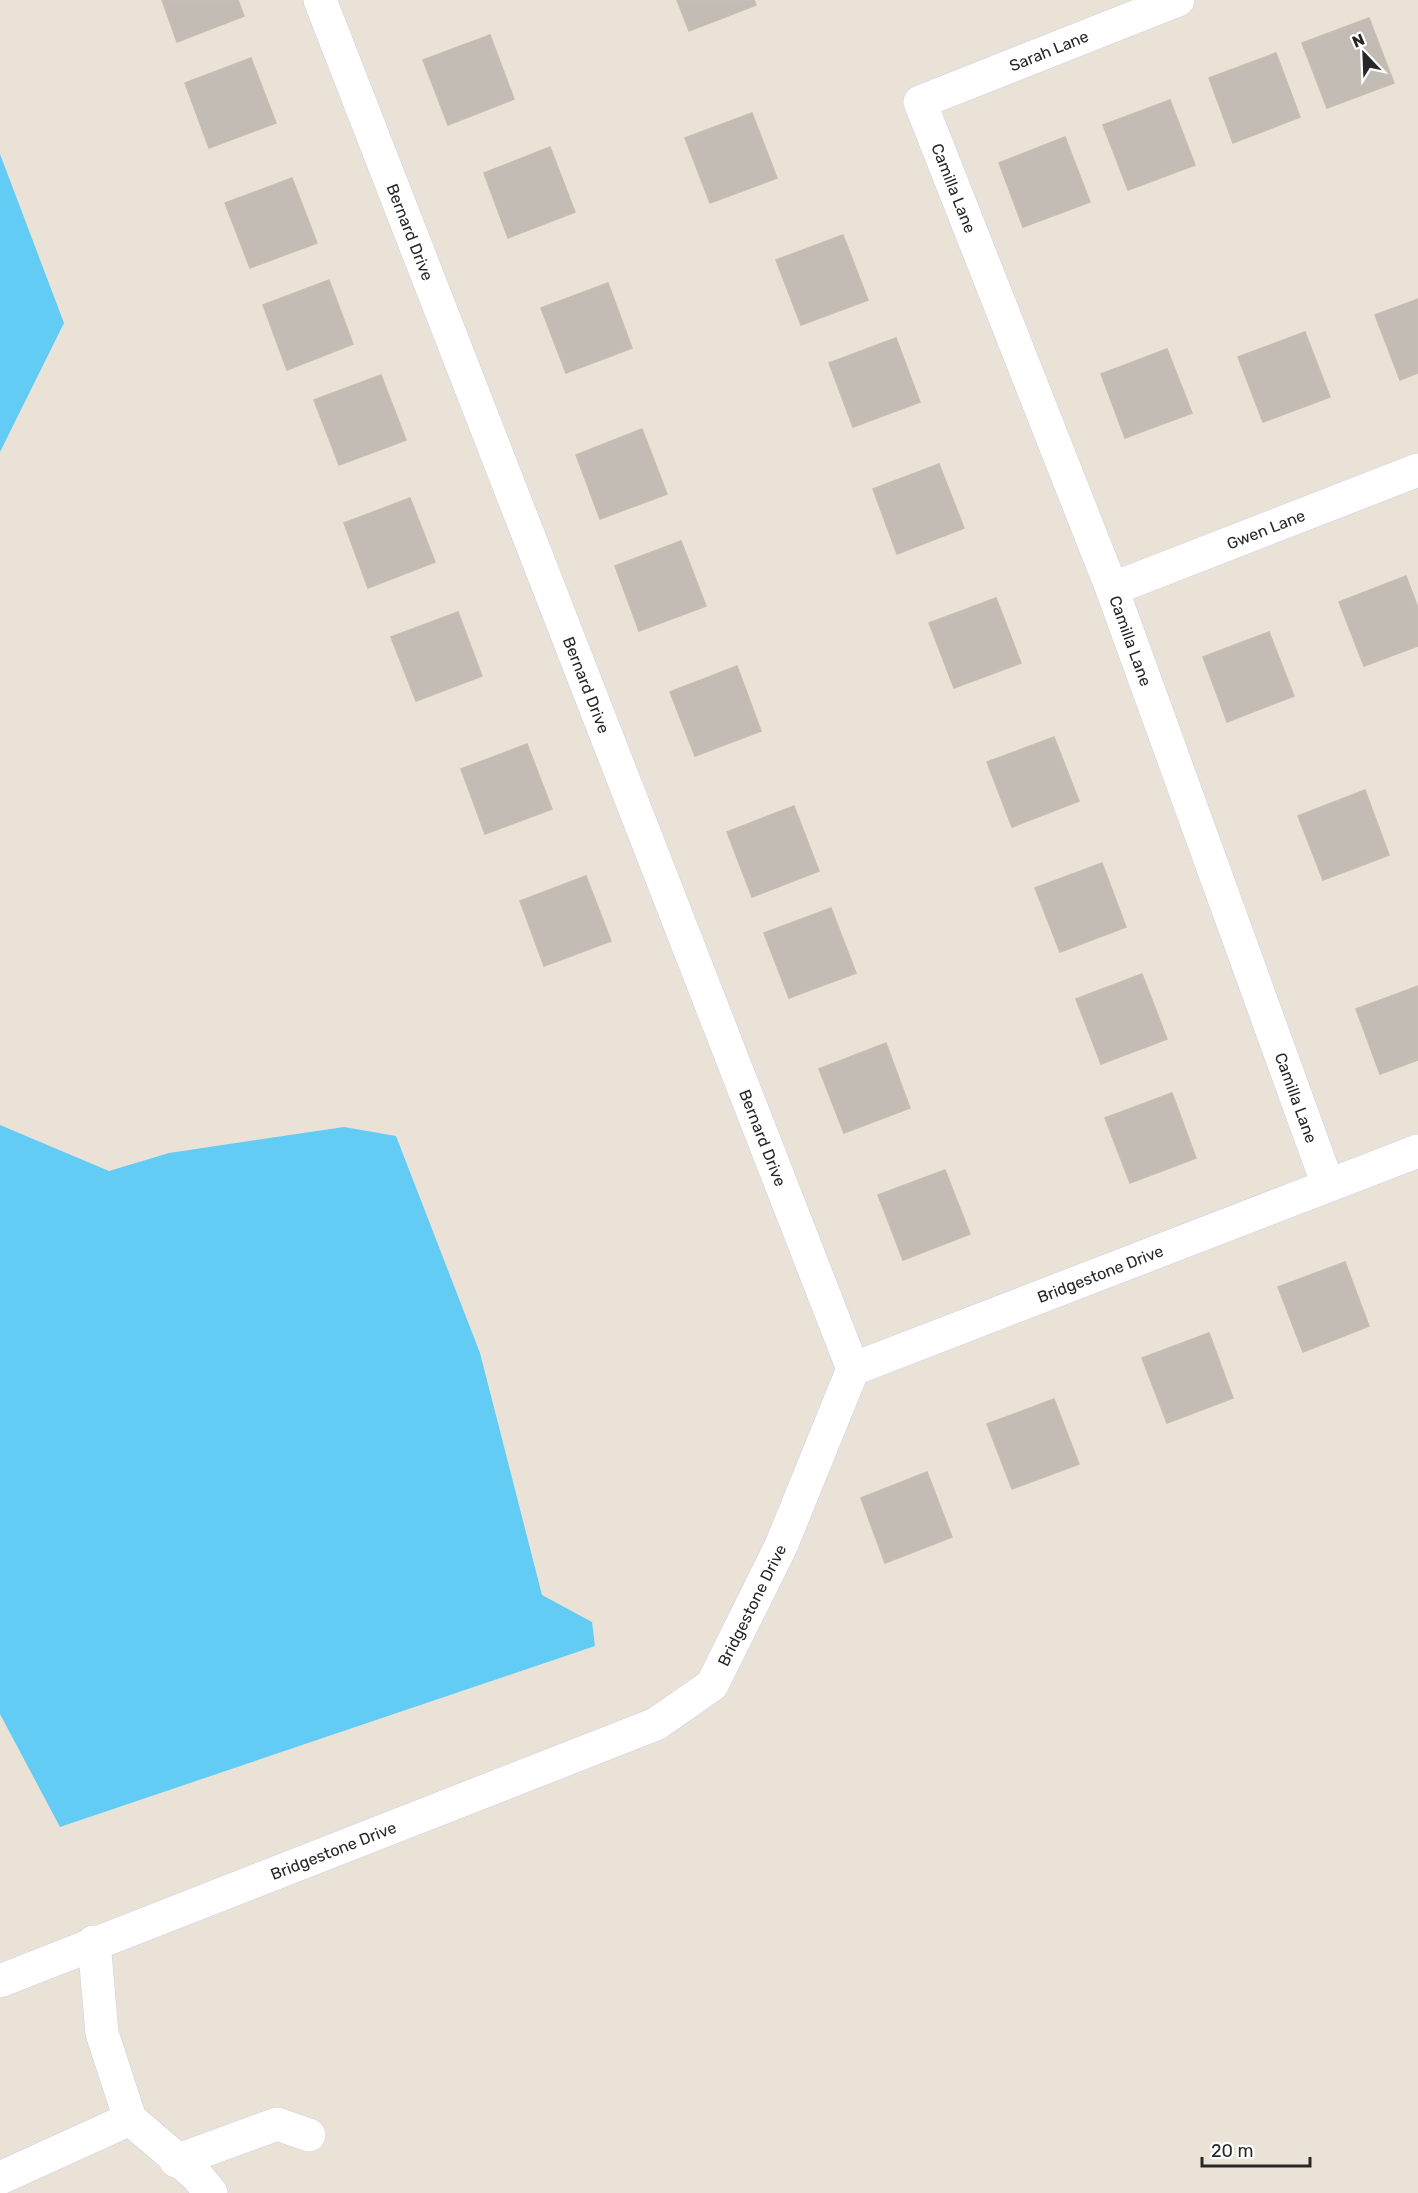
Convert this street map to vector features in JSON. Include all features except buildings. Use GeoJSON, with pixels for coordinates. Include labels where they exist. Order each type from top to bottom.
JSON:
{"type":"FeatureCollection","features":[{"type":"Feature","properties":{"kind":"street","name":"Bernard Drive"},"geometry":{"type":"LineString","coordinates":[[320,0],[853,1369]]}},
{"type":"Feature","properties":{"kind":"street","name":"Sarah Lane"},"geometry":{"type":"LineString","coordinates":[[920,102],[1178,0]]}},
{"type":"Feature","properties":{"kind":"street","name":"Camilla Lane"},"geometry":{"type":"LineString","coordinates":[[920,102],[1112,589],[1328,1185]]}},
{"type":"Feature","properties":{"kind":"street","name":"Gwen Lane"},"geometry":{"type":"LineString","coordinates":[[1112,589],[1418,470]]}},
{"type":"Feature","properties":{"kind":"street","name":"Bridgestone Drive"},"geometry":{"type":"LineString","coordinates":[[0,1980],[656,1724],[712,1685],[780,1546],[853,1369],[1418,1150]]}},
{"type":"Feature","properties":{"kind":"street"},"geometry":{"type":"LineString","coordinates":[[94,1942],[102,2033],[130,2120],[176,2161],[197,2176],[211,2193]]}},
{"type":"Feature","properties":{"kind":"street"},"geometry":{"type":"LineString","coordinates":[[0,2178],[130,2120]]}},
{"type":"Feature","properties":{"kind":"street"},"geometry":{"type":"LineString","coordinates":[[176,2161],[277,2124],[309,2135]]}},
{"type":"Feature","properties":{"kind":"water"},"geometry":{"type":"Polygon","coordinates":[[[0,154],[64,323],[0,452],[0,154]]]}},
{"type":"Feature","properties":{"kind":"water"},"geometry":{"type":"Polygon","coordinates":[[[0,1125],[109,1171],[169,1153],[344,1127],[396,1136],[480,1353],[542,1595],[592,1622],[595,1646],[60,1827],[0,1714],[0,1125]]]}}]}
